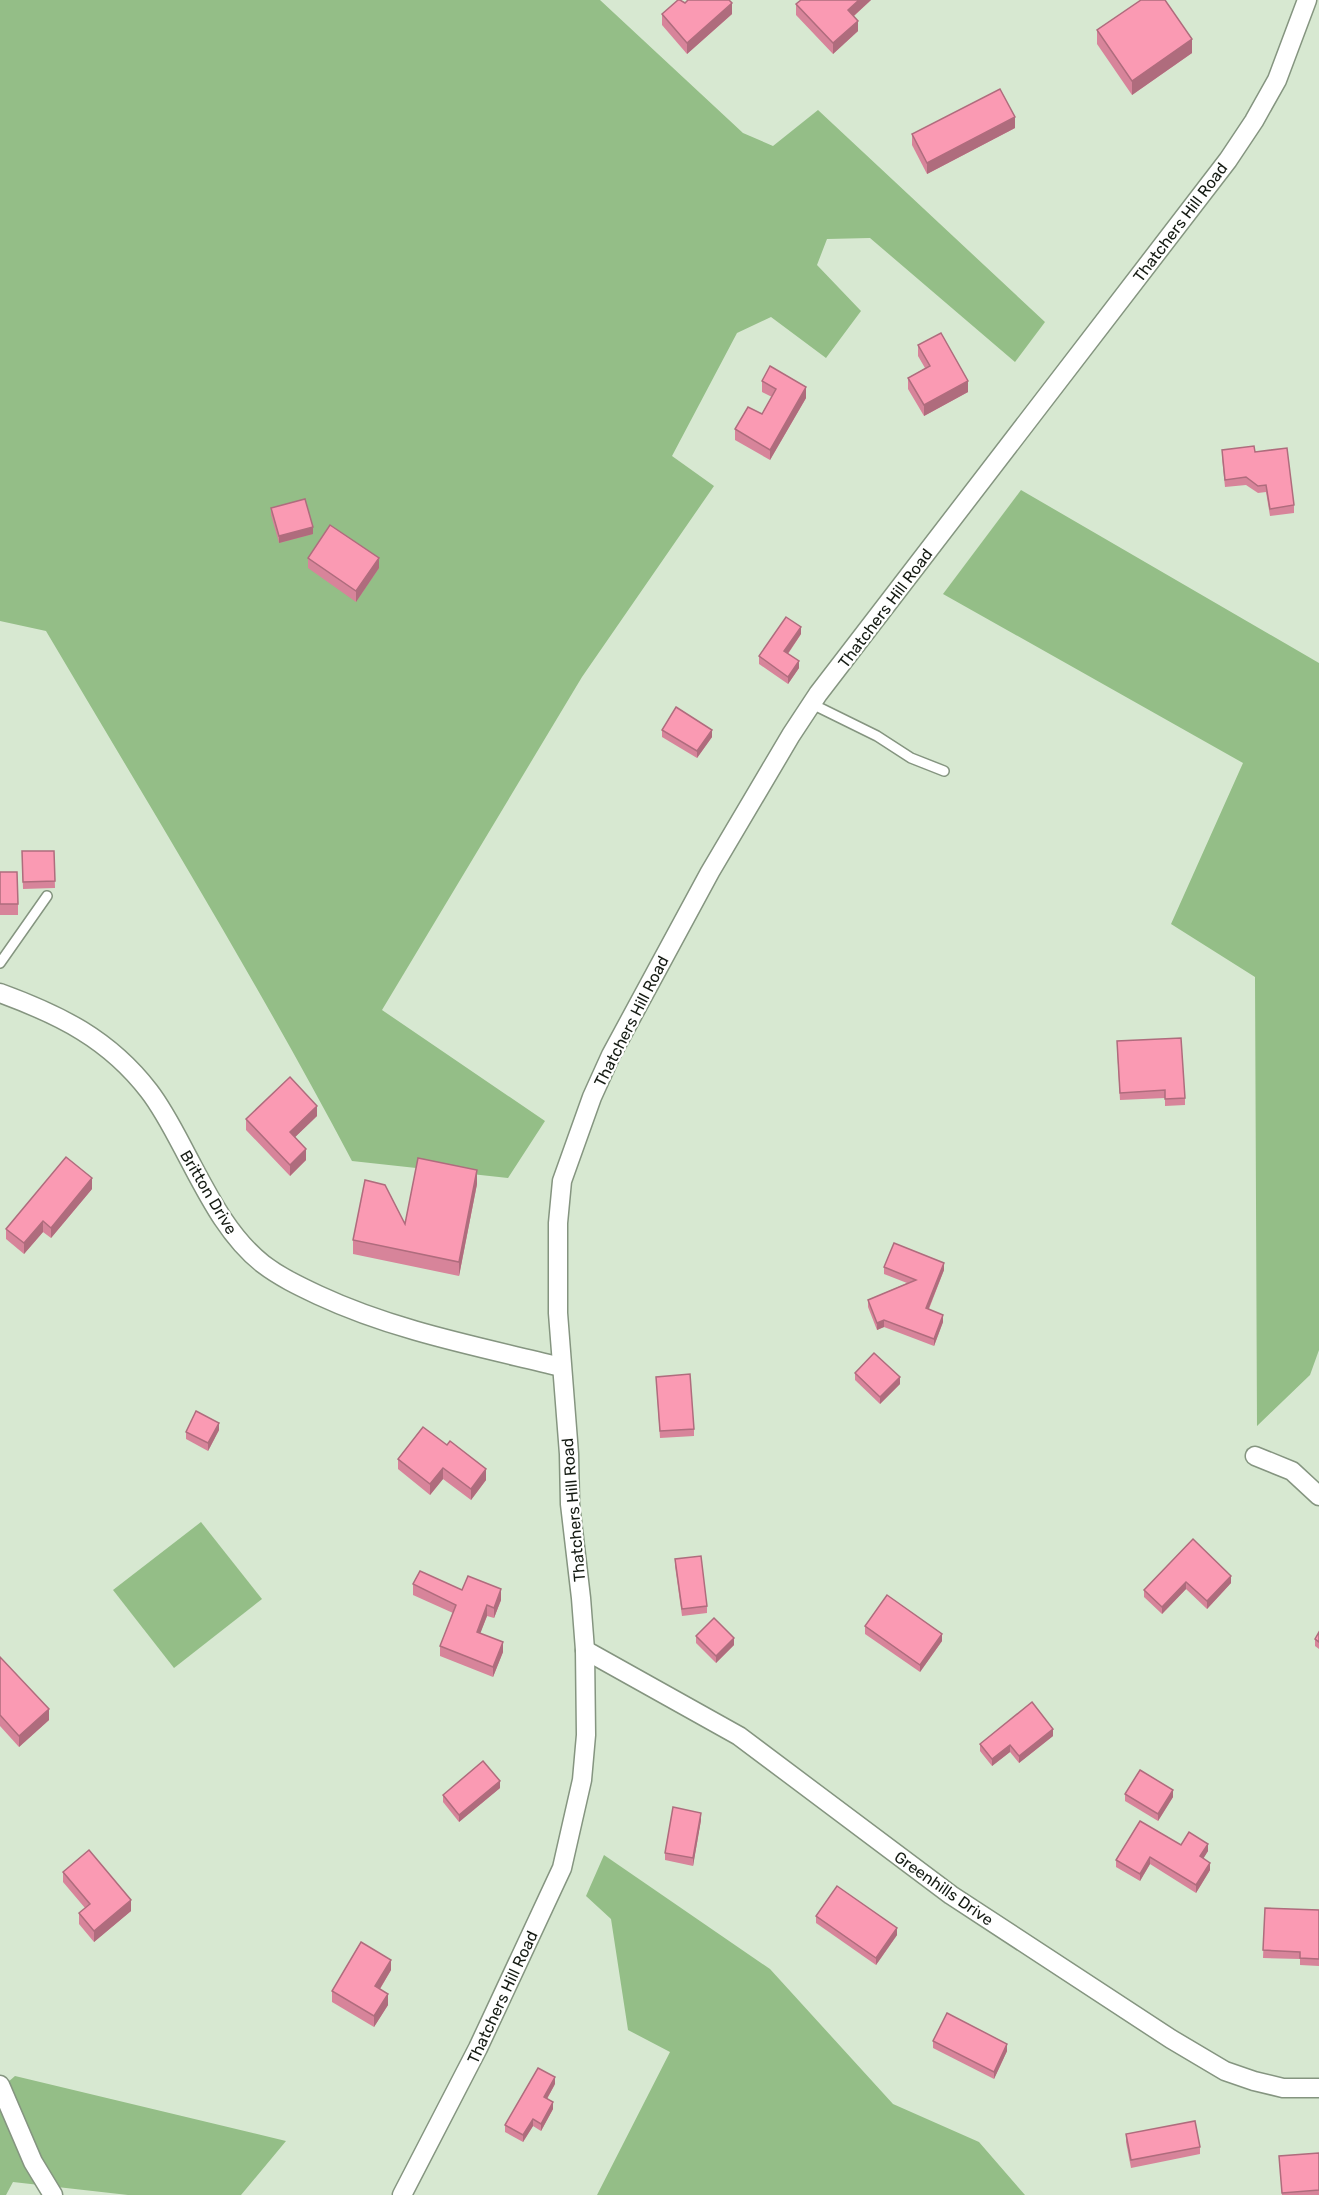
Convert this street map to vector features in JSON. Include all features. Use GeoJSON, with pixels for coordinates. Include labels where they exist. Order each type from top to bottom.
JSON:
{"type":"FeatureCollection","features":[{"type":"Feature","properties":{"kind":"street","name":"Thatchers Hill Road"},"geometry":{"type":"LineString","coordinates":[[402,2195],[478,2048],[562,1868],[583,1769],[586,1735],[585,1650],[570,1504],[557,1267],[562,1181],[592,1097],[611,1055],[710,872],[791,735],[812,704],[1228,160],[1254,121],[1277,80],[1307,0]]}},
{"type":"Feature","properties":{"kind":"street","name":"Britton Drive"},"geometry":{"type":"LineString","coordinates":[[0,993],[45,1010],[78,1026],[105,1045],[131,1068],[151,1093],[220,1215],[239,1241],[263,1264],[291,1282],[356,1312],[426,1333],[561,1367]]}},
{"type":"Feature","properties":{"kind":"street"},"geometry":{"type":"LineString","coordinates":[[1255,1456],[1292,1471],[1319,1496]]}},
{"type":"Feature","properties":{"kind":"street","name":"Greenhills Drive"},"geometry":{"type":"LineString","coordinates":[[585,1650],[739,1736],[951,1895],[1171,2039],[1225,2071],[1254,2081],[1283,2088],[1319,2088]]}},
{"type":"Feature","properties":{"kind":"street"},"geometry":{"type":"LineString","coordinates":[[0,2085],[33,2162],[53,2195]]}},
{"type":"Feature","properties":{"kind":"lane"},"geometry":{"type":"LineString","coordinates":[[812,704],[877,736],[911,758],[944,771]]}},
{"type":"Feature","properties":{"kind":"lane"},"geometry":{"type":"LineString","coordinates":[[0,963],[47,896]]}},
{"type":"Feature","properties":{"kind":"green space"},"geometry":{"type":"Polygon","coordinates":[[[0,0],[600,0],[743,133],[773,146],[818,110],[1045,322],[1015,362],[870,238],[827,239],[817,265],[861,311],[826,358],[771,317],[737,333],[672,456],[714,486],[582,677],[382,1010],[545,1121],[508,1178],[352,1161],[241,961],[46,631],[0,621],[0,0]]]}},
{"type":"Feature","properties":{"kind":"green space"},"geometry":{"type":"Polygon","coordinates":[[[1021,490],[1319,663],[1319,1350],[1310,1375],[1257,1426],[1255,977],[1171,924],[1243,763],[943,594],[1021,490]]]}},
{"type":"Feature","properties":{"kind":"green space"},"geometry":{"type":"Polygon","coordinates":[[[201,1522],[262,1599],[174,1668],[113,1590],[201,1522]]]}},
{"type":"Feature","properties":{"kind":"green space"},"geometry":{"type":"Polygon","coordinates":[[[604,1855],[770,1969],[893,2104],[979,2142],[1025,2195],[597,2195],[670,2052],[628,2030],[611,1919],[586,1896],[604,1855]]]}},
{"type":"Feature","properties":{"kind":"green space"},"geometry":{"type":"Polygon","coordinates":[[[15,2076],[286,2141],[241,2195],[128,2195],[13,2182],[6,2195],[0,2195],[0,2089],[15,2076]]]}},
{"type":"Feature","properties":{"kind":"building"},"geometry":{"type":"Polygon","coordinates":[[[678,0],[685,3],[688,0],[729,0],[732,3],[687,43],[662,14],[678,0]]]}},
{"type":"Feature","properties":{"kind":"building"},"geometry":{"type":"Polygon","coordinates":[[[801,0],[859,0],[848,10],[858,21],[833,43],[796,4],[801,0]]]}},
{"type":"Feature","properties":{"kind":"building"},"geometry":{"type":"Polygon","coordinates":[[[1141,0],[1165,0],[1192,39],[1132,81],[1097,30],[1141,0]]]}},
{"type":"Feature","properties":{"kind":"building"},"geometry":{"type":"Polygon","coordinates":[[[1000,89],[1015,117],[927,163],[912,134],[1000,89]]]}},
{"type":"Feature","properties":{"kind":"building"},"geometry":{"type":"Polygon","coordinates":[[[941,333],[968,381],[924,405],[908,378],[930,366],[918,345],[941,333]]]}},
{"type":"Feature","properties":{"kind":"building"},"geometry":{"type":"Polygon","coordinates":[[[770,366],[806,387],[770,450],[735,429],[748,407],[762,414],[776,389],[762,381],[770,366]]]}},
{"type":"Feature","properties":{"kind":"building"},"geometry":{"type":"Polygon","coordinates":[[[1254,446],[1255,452],[1287,448],[1294,505],[1270,509],[1266,485],[1258,486],[1246,477],[1225,480],[1222,450],[1254,446]]]}},
{"type":"Feature","properties":{"kind":"building"},"geometry":{"type":"Polygon","coordinates":[[[305,499],[313,527],[279,536],[271,508],[305,499]]]}},
{"type":"Feature","properties":{"kind":"building"},"geometry":{"type":"Polygon","coordinates":[[[330,525],[379,558],[356,591],[308,558],[330,525]]]}},
{"type":"Feature","properties":{"kind":"building"},"geometry":{"type":"Polygon","coordinates":[[[786,617],[801,627],[784,651],[799,661],[788,677],[759,656],[786,617]]]}},
{"type":"Feature","properties":{"kind":"building"},"geometry":{"type":"Polygon","coordinates":[[[676,707],[712,730],[697,751],[662,730],[676,707]]]}},
{"type":"Feature","properties":{"kind":"building"},"geometry":{"type":"Polygon","coordinates":[[[22,851],[54,851],[55,881],[23,882],[22,851]]]}},
{"type":"Feature","properties":{"kind":"building"},"geometry":{"type":"Polygon","coordinates":[[[0,872],[17,872],[18,904],[0,904],[0,872]]]}},
{"type":"Feature","properties":{"kind":"building"},"geometry":{"type":"Polygon","coordinates":[[[1181,1038],[1185,1098],[1165,1099],[1165,1090],[1120,1093],[1117,1041],[1181,1038]]]}},
{"type":"Feature","properties":{"kind":"building"},"geometry":{"type":"Polygon","coordinates":[[[290,1077],[317,1106],[290,1132],[306,1149],[290,1165],[246,1119],[290,1077]]]}},
{"type":"Feature","properties":{"kind":"building"},"geometry":{"type":"Polygon","coordinates":[[[66,1157],[92,1178],[51,1228],[43,1221],[24,1243],[6,1229],[66,1157]]]}},
{"type":"Feature","properties":{"kind":"building"},"geometry":{"type":"Polygon","coordinates":[[[418,1158],[477,1170],[459,1262],[353,1240],[365,1180],[385,1185],[405,1224],[418,1158]]]}},
{"type":"Feature","properties":{"kind":"building"},"geometry":{"type":"Polygon","coordinates":[[[894,1243],[944,1263],[926,1308],[943,1315],[934,1339],[884,1320],[877,1323],[868,1300],[916,1280],[884,1267],[894,1243]]]}},
{"type":"Feature","properties":{"kind":"building"},"geometry":{"type":"Polygon","coordinates":[[[874,1353],[900,1377],[880,1397],[855,1373],[874,1353]]]}},
{"type":"Feature","properties":{"kind":"building"},"geometry":{"type":"Polygon","coordinates":[[[690,1374],[694,1429],[660,1431],[656,1377],[690,1374]]]}},
{"type":"Feature","properties":{"kind":"building"},"geometry":{"type":"Polygon","coordinates":[[[196,1411],[219,1423],[208,1443],[186,1432],[196,1411]]]}},
{"type":"Feature","properties":{"kind":"building"},"geometry":{"type":"Polygon","coordinates":[[[423,1427],[447,1445],[450,1441],[486,1469],[471,1489],[443,1468],[430,1484],[398,1459],[423,1427]]]}},
{"type":"Feature","properties":{"kind":"building"},"geometry":{"type":"Polygon","coordinates":[[[1193,1539],[1231,1576],[1207,1601],[1186,1582],[1162,1607],[1144,1590],[1193,1539]]]}},
{"type":"Feature","properties":{"kind":"building"},"geometry":{"type":"Polygon","coordinates":[[[701,1556],[707,1606],[682,1609],[675,1559],[701,1556]]]}},
{"type":"Feature","properties":{"kind":"building"},"geometry":{"type":"Polygon","coordinates":[[[420,1571],[462,1590],[468,1576],[501,1589],[494,1608],[487,1605],[477,1632],[503,1642],[493,1667],[440,1646],[456,1605],[413,1584],[420,1571]]]}},
{"type":"Feature","properties":{"kind":"building"},"geometry":{"type":"Polygon","coordinates":[[[887,1595],[942,1634],[920,1665],[865,1626],[887,1595]]]}},
{"type":"Feature","properties":{"kind":"building"},"geometry":{"type":"Polygon","coordinates":[[[714,1618],[734,1638],[716,1656],[696,1636],[714,1618]]]}},
{"type":"Feature","properties":{"kind":"building"},"geometry":{"type":"Polygon","coordinates":[[[0,1657],[49,1709],[19,1736],[0,1715],[0,1657]]]}},
{"type":"Feature","properties":{"kind":"building"},"geometry":{"type":"Polygon","coordinates":[[[1032,1702],[1053,1729],[1019,1756],[1010,1745],[992,1759],[980,1744],[1032,1702]]]}},
{"type":"Feature","properties":{"kind":"building"},"geometry":{"type":"Polygon","coordinates":[[[483,1761],[500,1781],[459,1815],[443,1795],[483,1761]]]}},
{"type":"Feature","properties":{"kind":"building"},"geometry":{"type":"Polygon","coordinates":[[[1140,1770],[1173,1790],[1158,1814],[1125,1794],[1140,1770]]]}},
{"type":"Feature","properties":{"kind":"building"},"geometry":{"type":"Polygon","coordinates":[[[673,1807],[701,1813],[693,1858],[665,1853],[673,1807]]]}},
{"type":"Feature","properties":{"kind":"building"},"geometry":{"type":"Polygon","coordinates":[[[1140,1821],[1181,1845],[1189,1832],[1208,1844],[1200,1856],[1210,1863],[1196,1885],[1150,1857],[1140,1874],[1116,1860],[1140,1821]]]}},
{"type":"Feature","properties":{"kind":"building"},"geometry":{"type":"Polygon","coordinates":[[[89,1850],[131,1900],[94,1931],[79,1913],[90,1904],[63,1872],[89,1850]]]}},
{"type":"Feature","properties":{"kind":"building"},"geometry":{"type":"Polygon","coordinates":[[[837,1886],[897,1928],[876,1958],[816,1916],[837,1886]]]}},
{"type":"Feature","properties":{"kind":"building"},"geometry":{"type":"Polygon","coordinates":[[[1265,1908],[1319,1910],[1319,1959],[1300,1958],[1300,1952],[1263,1950],[1265,1908]]]}},
{"type":"Feature","properties":{"kind":"building"},"geometry":{"type":"Polygon","coordinates":[[[361,1942],[391,1960],[375,1986],[388,1994],[374,2016],[332,1991],[361,1942]]]}},
{"type":"Feature","properties":{"kind":"building"},"geometry":{"type":"Polygon","coordinates":[[[947,2013],[1007,2044],[994,2072],[933,2041],[947,2013]]]}},
{"type":"Feature","properties":{"kind":"building"},"geometry":{"type":"Polygon","coordinates":[[[538,2068],[555,2077],[544,2097],[553,2102],[541,2124],[533,2119],[523,2135],[505,2125],[538,2068]]]}},
{"type":"Feature","properties":{"kind":"building"},"geometry":{"type":"Polygon","coordinates":[[[1195,2121],[1200,2147],[1131,2160],[1126,2134],[1195,2121]]]}},
{"type":"Feature","properties":{"kind":"building"},"geometry":{"type":"Polygon","coordinates":[[[1319,2153],[1319,2190],[1282,2193],[1279,2156],[1319,2153]]]}}]}
